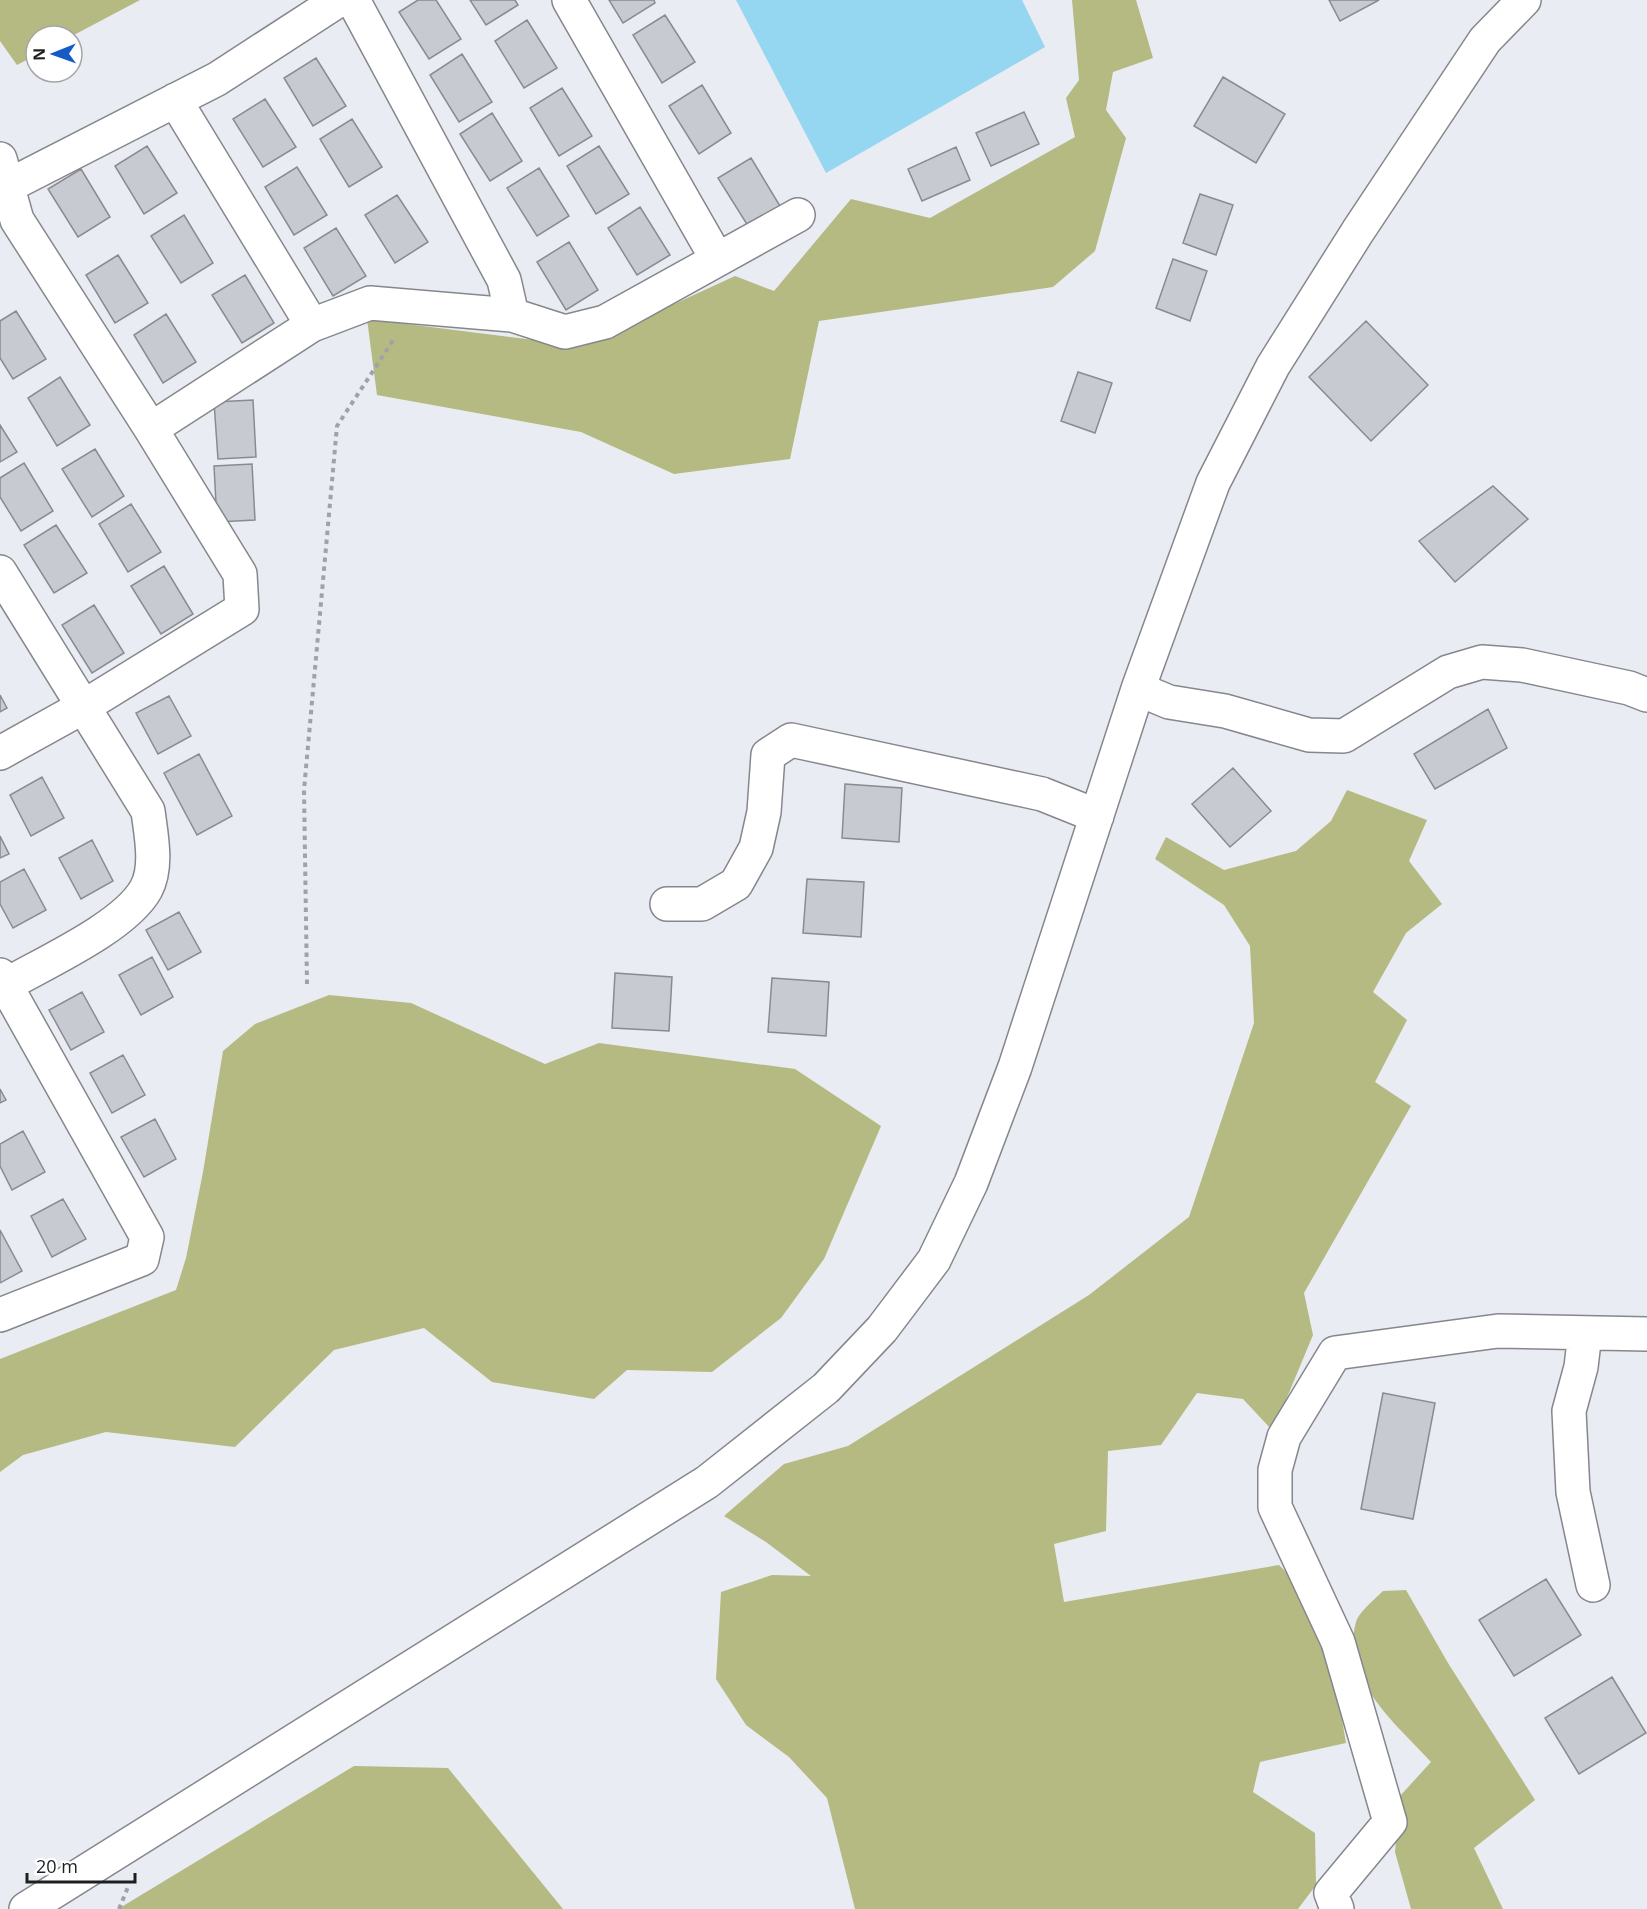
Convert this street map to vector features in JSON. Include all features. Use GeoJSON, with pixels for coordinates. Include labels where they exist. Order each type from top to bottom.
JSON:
{"type":"FeatureCollection","features":[{"type":"Feature","properties":{"kind":"street"},"geometry":{"type":"LineString","coordinates":[[0,753],[83,707],[242,609],[240,574],[151,429],[17,220],[2,178],[217,79],[339,0]]}},
{"type":"Feature","properties":{"kind":"street"},"geometry":{"type":"LineString","coordinates":[[352,0],[504,280],[512,315]]}},
{"type":"Feature","properties":{"kind":"street"},"geometry":{"type":"LineString","coordinates":[[569,0],[717,260]]}},
{"type":"Feature","properties":{"kind":"street"},"geometry":{"type":"LineString","coordinates":[[26,1909],[707,1482],[826,1388],[882,1329],[934,1260],[971,1183],[1015,1066],[1138,690],[1212,483],[1273,366],[1358,231],[1485,40],[1524,0]]}},
{"type":"Feature","properties":{"kind":"street"},"geometry":{"type":"LineString","coordinates":[[175,100],[312,324]]}},
{"type":"Feature","properties":{"kind":"street"},"geometry":{"type":"LineString","coordinates":[[151,429],[312,324],[370,303],[512,315],[565,332],[605,322],[798,216]]}},
{"type":"Feature","properties":{"kind":"street"},"geometry":{"type":"LineString","coordinates":[[0,572],[148,811],[153,855],[146,889],[116,922],[3,980],[147,1237],[142,1259],[0,1316]]}},
{"type":"Feature","properties":{"kind":"street"},"geometry":{"type":"LineString","coordinates":[[1138,690],[1168,702],[1225,711],[1309,735],[1344,736],[1448,672],[1482,662],[1522,665],[1647,694]]}},
{"type":"Feature","properties":{"kind":"street"},"geometry":{"type":"LineString","coordinates":[[668,904],[702,904],[736,884],[756,848],[764,812],[768,755],[791,740],[1042,794],[1097,816]]}},
{"type":"Feature","properties":{"kind":"street"},"geometry":{"type":"LineString","coordinates":[[1337,1909],[1331,1893],[1390,1822],[1338,1642],[1296,1557],[1275,1507],[1275,1470],[1284,1437],[1335,1353],[1498,1330],[1647,1334]]}},
{"type":"Feature","properties":{"kind":"street"},"geometry":{"type":"LineString","coordinates":[[1586,1334],[1581,1367],[1569,1410],[1573,1492],[1593,1585]]}},
{"type":"Feature","properties":{"kind":"path"},"geometry":{"type":"LineString","coordinates":[[307,984],[304,790],[337,426],[414,308]]}},
{"type":"Feature","properties":{"kind":"green space"},"geometry":{"type":"Polygon","coordinates":[[[0,0],[140,0],[84,30],[84,24],[24,24],[24,61],[17,65],[0,41],[0,0]]]}},
{"type":"Feature","properties":{"kind":"green space"},"geometry":{"type":"Polygon","coordinates":[[[1072,0],[1136,0],[1153,58],[1113,72],[1106,110],[1126,138],[1095,251],[1053,287],[819,321],[790,459],[674,474],[581,432],[377,395],[367,319],[583,346],[735,276],[774,291],[851,199],[930,218],[1075,137],[1066,98],[1079,80],[1072,0]]]}},
{"type":"Feature","properties":{"kind":"green space"},"geometry":{"type":"Polygon","coordinates":[[[1347,790],[1427,820],[1409,861],[1442,904],[1406,933],[1373,992],[1407,1020],[1375,1082],[1411,1106],[1304,1293],[1313,1335],[1273,1431],[1243,1399],[1197,1393],[1161,1445],[1108,1451],[1106,1531],[1054,1544],[1064,1602],[1279,1565],[1307,1593],[1331,1654],[1346,1743],[1260,1762],[1253,1792],[1315,1833],[1316,1885],[1298,1909],[855,1909],[827,1798],[789,1757],[746,1725],[716,1679],[721,1592],[772,1575],[811,1576],[766,1542],[724,1516],[784,1464],[848,1446],[1089,1295],[1189,1217],[1254,1023],[1250,946],[1224,905],[1155,859],[1166,837],[1224,870],[1296,851],[1331,821],[1347,790]]]}},
{"type":"Feature","properties":{"kind":"green space"},"geometry":{"type":"Polygon","coordinates":[[[329,995],[411,1003],[545,1064],[599,1043],[795,1069],[881,1126],[824,1259],[781,1318],[712,1372],[627,1370],[594,1399],[492,1382],[424,1328],[334,1350],[235,1447],[106,1432],[23,1455],[0,1472],[0,1359],[176,1290],[186,1258],[203,1172],[223,1051],[255,1024],[329,995]]]}},
{"type":"Feature","properties":{"kind":"green space"},"geometry":{"type":"Polygon","coordinates":[[[1406,1590],[1448,1663],[1535,1800],[1474,1848],[1503,1909],[1411,1909],[1395,1852],[1400,1796],[1431,1762],[1375,1700],[1356,1663],[1353,1643],[1356,1622],[1360,1614],[1383,1591],[1406,1590]]]}},
{"type":"Feature","properties":{"kind":"green space"},"geometry":{"type":"Polygon","coordinates":[[[354,1766],[448,1768],[563,1909],[118,1909],[354,1766]]]}},
{"type":"Feature","properties":{"kind":"water"},"geometry":{"type":"Polygon","coordinates":[[[736,0],[1022,0],[1045,47],[826,173],[736,0]]]}},
{"type":"Feature","properties":{"kind":"building"},"geometry":{"type":"Polygon","coordinates":[[[418,0],[436,0],[461,39],[429,59],[399,12],[418,0]]]}},
{"type":"Feature","properties":{"kind":"building"},"geometry":{"type":"Polygon","coordinates":[[[470,0],[515,0],[518,5],[486,25],[470,0]]]}},
{"type":"Feature","properties":{"kind":"building"},"geometry":{"type":"Polygon","coordinates":[[[609,0],[654,0],[655,3],[623,23],[609,0]]]}},
{"type":"Feature","properties":{"kind":"building"},"geometry":{"type":"Polygon","coordinates":[[[1329,0],[1379,0],[1340,21],[1329,0]]]}},
{"type":"Feature","properties":{"kind":"building"},"geometry":{"type":"Polygon","coordinates":[[[665,15],[695,62],[662,83],[633,35],[665,15]]]}},
{"type":"Feature","properties":{"kind":"building"},"geometry":{"type":"Polygon","coordinates":[[[527,20],[557,68],[524,88],[495,41],[527,20]]]}},
{"type":"Feature","properties":{"kind":"building"},"geometry":{"type":"Polygon","coordinates":[[[462,54],[492,102],[459,122],[430,75],[462,54]]]}},
{"type":"Feature","properties":{"kind":"building"},"geometry":{"type":"Polygon","coordinates":[[[316,58],[346,106],[313,126],[284,78],[316,58]]]}},
{"type":"Feature","properties":{"kind":"building"},"geometry":{"type":"Polygon","coordinates":[[[1223,77],[1285,114],[1256,163],[1194,126],[1223,77]]]}},
{"type":"Feature","properties":{"kind":"building"},"geometry":{"type":"Polygon","coordinates":[[[702,85],[731,133],[699,154],[669,106],[702,85]]]}},
{"type":"Feature","properties":{"kind":"building"},"geometry":{"type":"Polygon","coordinates":[[[562,88],[592,136],[559,156],[530,108],[562,88]]]}},
{"type":"Feature","properties":{"kind":"building"},"geometry":{"type":"Polygon","coordinates":[[[265,99],[296,147],[263,167],[233,119],[265,99]]]}},
{"type":"Feature","properties":{"kind":"building"},"geometry":{"type":"Polygon","coordinates":[[[1024,112],[1039,144],[991,166],[976,133],[1024,112]]]}},
{"type":"Feature","properties":{"kind":"building"},"geometry":{"type":"Polygon","coordinates":[[[492,113],[522,161],[490,181],[460,134],[492,113]]]}},
{"type":"Feature","properties":{"kind":"building"},"geometry":{"type":"Polygon","coordinates":[[[352,119],[382,167],[349,187],[320,139],[352,119]]]}},
{"type":"Feature","properties":{"kind":"building"},"geometry":{"type":"Polygon","coordinates":[[[147,146],[177,193],[144,214],[115,166],[147,146]]]}},
{"type":"Feature","properties":{"kind":"building"},"geometry":{"type":"Polygon","coordinates":[[[599,146],[629,194],[596,214],[567,166],[599,146]]]}},
{"type":"Feature","properties":{"kind":"building"},"geometry":{"type":"Polygon","coordinates":[[[956,147],[970,180],[922,201],[908,169],[956,147]]]}},
{"type":"Feature","properties":{"kind":"building"},"geometry":{"type":"Polygon","coordinates":[[[751,158],[780,206],[748,226],[718,178],[751,158]]]}},
{"type":"Feature","properties":{"kind":"building"},"geometry":{"type":"Polygon","coordinates":[[[297,167],[327,215],[294,235],[265,187],[297,167]]]}},
{"type":"Feature","properties":{"kind":"building"},"geometry":{"type":"Polygon","coordinates":[[[539,168],[569,216],[537,236],[507,188],[539,168]]]}},
{"type":"Feature","properties":{"kind":"building"},"geometry":{"type":"Polygon","coordinates":[[[81,169],[110,217],[78,237],[48,189],[81,169]]]}},
{"type":"Feature","properties":{"kind":"building"},"geometry":{"type":"Polygon","coordinates":[[[1200,194],[1233,205],[1216,255],[1183,243],[1200,194]]]}},
{"type":"Feature","properties":{"kind":"building"},"geometry":{"type":"Polygon","coordinates":[[[397,195],[428,242],[395,263],[365,215],[397,195]]]}},
{"type":"Feature","properties":{"kind":"building"},"geometry":{"type":"Polygon","coordinates":[[[640,207],[670,255],[637,275],[608,228],[640,207]]]}},
{"type":"Feature","properties":{"kind":"building"},"geometry":{"type":"Polygon","coordinates":[[[184,215],[213,263],[181,283],[151,236],[184,215]]]}},
{"type":"Feature","properties":{"kind":"building"},"geometry":{"type":"Polygon","coordinates":[[[336,228],[366,276],[333,296],[304,248],[336,228]]]}},
{"type":"Feature","properties":{"kind":"building"},"geometry":{"type":"Polygon","coordinates":[[[569,242],[598,290],[566,310],[537,262],[569,242]]]}},
{"type":"Feature","properties":{"kind":"building"},"geometry":{"type":"Polygon","coordinates":[[[118,255],[148,303],[115,323],[86,275],[118,255]]]}},
{"type":"Feature","properties":{"kind":"building"},"geometry":{"type":"Polygon","coordinates":[[[1173,259],[1207,271],[1190,321],[1156,308],[1173,259]]]}},
{"type":"Feature","properties":{"kind":"building"},"geometry":{"type":"Polygon","coordinates":[[[245,275],[274,323],[242,343],[212,295],[245,275]]]}},
{"type":"Feature","properties":{"kind":"building"},"geometry":{"type":"Polygon","coordinates":[[[16,311],[46,359],[13,379],[0,358],[0,321],[16,311]]]}},
{"type":"Feature","properties":{"kind":"building"},"geometry":{"type":"Polygon","coordinates":[[[166,314],[196,362],[163,383],[134,335],[166,314]]]}},
{"type":"Feature","properties":{"kind":"building"},"geometry":{"type":"Polygon","coordinates":[[[1366,321],[1428,385],[1371,441],[1309,377],[1366,321]]]}},
{"type":"Feature","properties":{"kind":"building"},"geometry":{"type":"Polygon","coordinates":[[[1078,372],[1112,383],[1095,433],[1061,421],[1078,372]]]}},
{"type":"Feature","properties":{"kind":"building"},"geometry":{"type":"Polygon","coordinates":[[[60,377],[90,425],[57,446],[28,398],[60,377]]]}},
{"type":"Feature","properties":{"kind":"building"},"geometry":{"type":"Polygon","coordinates":[[[253,400],[256,457],[218,459],[214,402],[253,400]]]}},
{"type":"Feature","properties":{"kind":"building"},"geometry":{"type":"Polygon","coordinates":[[[0,425],[17,452],[0,462],[0,425]]]}},
{"type":"Feature","properties":{"kind":"building"},"geometry":{"type":"Polygon","coordinates":[[[95,449],[124,496],[92,517],[62,469],[95,449]]]}},
{"type":"Feature","properties":{"kind":"building"},"geometry":{"type":"Polygon","coordinates":[[[24,463],[53,511],[21,531],[0,497],[0,478],[24,463]]]}},
{"type":"Feature","properties":{"kind":"building"},"geometry":{"type":"Polygon","coordinates":[[[252,464],[255,520],[217,522],[214,466],[252,464]]]}},
{"type":"Feature","properties":{"kind":"building"},"geometry":{"type":"Polygon","coordinates":[[[1493,486],[1528,519],[1455,582],[1419,541],[1493,486]]]}},
{"type":"Feature","properties":{"kind":"building"},"geometry":{"type":"Polygon","coordinates":[[[131,504],[161,552],[128,572],[99,524],[131,504]]]}},
{"type":"Feature","properties":{"kind":"building"},"geometry":{"type":"Polygon","coordinates":[[[56,525],[87,573],[54,593],[24,545],[56,525]]]}},
{"type":"Feature","properties":{"kind":"building"},"geometry":{"type":"Polygon","coordinates":[[[164,566],[193,614],[161,634],[131,586],[164,566]]]}},
{"type":"Feature","properties":{"kind":"building"},"geometry":{"type":"Polygon","coordinates":[[[94,605],[124,653],[92,673],[62,625],[94,605]]]}},
{"type":"Feature","properties":{"kind":"building"},"geometry":{"type":"Polygon","coordinates":[[[0,695],[7,708],[0,712],[0,695]]]}},
{"type":"Feature","properties":{"kind":"building"},"geometry":{"type":"Polygon","coordinates":[[[169,696],[191,736],[158,754],[136,713],[169,696]]]}},
{"type":"Feature","properties":{"kind":"building"},"geometry":{"type":"Polygon","coordinates":[[[1488,709],[1507,748],[1435,789],[1414,754],[1488,709]]]}},
{"type":"Feature","properties":{"kind":"building"},"geometry":{"type":"Polygon","coordinates":[[[199,754],[232,816],[197,835],[164,773],[199,754]]]}},
{"type":"Feature","properties":{"kind":"building"},"geometry":{"type":"Polygon","coordinates":[[[1233,768],[1271,811],[1230,847],[1192,804],[1233,768]]]}},
{"type":"Feature","properties":{"kind":"building"},"geometry":{"type":"Polygon","coordinates":[[[42,777],[64,818],[31,836],[10,795],[42,777]]]}},
{"type":"Feature","properties":{"kind":"building"},"geometry":{"type":"Polygon","coordinates":[[[845,784],[902,788],[899,842],[842,838],[845,784]]]}},
{"type":"Feature","properties":{"kind":"building"},"geometry":{"type":"Polygon","coordinates":[[[0,836],[9,854],[0,858],[0,836]]]}},
{"type":"Feature","properties":{"kind":"building"},"geometry":{"type":"Polygon","coordinates":[[[92,840],[113,881],[81,899],[59,858],[92,840]]]}},
{"type":"Feature","properties":{"kind":"building"},"geometry":{"type":"Polygon","coordinates":[[[24,869],[46,910],[13,928],[0,904],[0,882],[24,869]]]}},
{"type":"Feature","properties":{"kind":"building"},"geometry":{"type":"Polygon","coordinates":[[[807,879],[864,882],[861,937],[803,933],[807,879]]]}},
{"type":"Feature","properties":{"kind":"building"},"geometry":{"type":"Polygon","coordinates":[[[179,912],[201,952],[168,970],[146,930],[179,912]]]}},
{"type":"Feature","properties":{"kind":"building"},"geometry":{"type":"Polygon","coordinates":[[[152,957],[173,997],[141,1015],[119,975],[152,957]]]}},
{"type":"Feature","properties":{"kind":"building"},"geometry":{"type":"Polygon","coordinates":[[[615,973],[672,977],[669,1031],[612,1028],[615,973]]]}},
{"type":"Feature","properties":{"kind":"building"},"geometry":{"type":"Polygon","coordinates":[[[772,978],[829,982],[826,1036],[768,1032],[772,978]]]}},
{"type":"Feature","properties":{"kind":"building"},"geometry":{"type":"Polygon","coordinates":[[[82,992],[104,1032],[71,1050],[49,1010],[82,992]]]}},
{"type":"Feature","properties":{"kind":"building"},"geometry":{"type":"Polygon","coordinates":[[[123,1055],[145,1095],[112,1113],[90,1073],[123,1055]]]}},
{"type":"Feature","properties":{"kind":"building"},"geometry":{"type":"Polygon","coordinates":[[[0,1089],[6,1100],[0,1103],[0,1089]]]}},
{"type":"Feature","properties":{"kind":"building"},"geometry":{"type":"Polygon","coordinates":[[[155,1119],[176,1159],[144,1177],[121,1137],[155,1119]]]}},
{"type":"Feature","properties":{"kind":"building"},"geometry":{"type":"Polygon","coordinates":[[[23,1131],[45,1172],[12,1190],[0,1166],[0,1144],[23,1131]]]}},
{"type":"Feature","properties":{"kind":"building"},"geometry":{"type":"Polygon","coordinates":[[[63,1199],[86,1239],[52,1257],[31,1216],[63,1199]]]}},
{"type":"Feature","properties":{"kind":"building"},"geometry":{"type":"Polygon","coordinates":[[[0,1230],[22,1271],[0,1283],[0,1230]]]}},
{"type":"Feature","properties":{"kind":"building"},"geometry":{"type":"Polygon","coordinates":[[[1383,1393],[1435,1403],[1413,1519],[1361,1509],[1383,1393]]]}},
{"type":"Feature","properties":{"kind":"building"},"geometry":{"type":"Polygon","coordinates":[[[1546,1579],[1581,1635],[1514,1676],[1479,1620],[1546,1579]]]}},
{"type":"Feature","properties":{"kind":"building"},"geometry":{"type":"Polygon","coordinates":[[[1612,1677],[1646,1733],[1579,1774],[1545,1718],[1612,1677]]]}}]}
